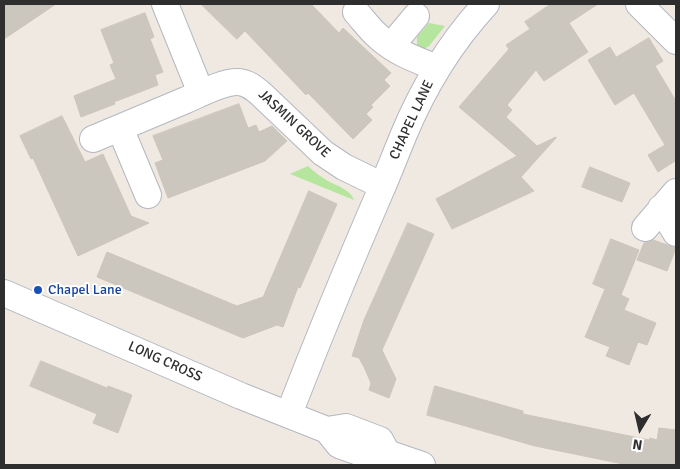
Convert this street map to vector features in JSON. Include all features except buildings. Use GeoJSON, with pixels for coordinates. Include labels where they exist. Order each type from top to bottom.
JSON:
{"type":"FeatureCollection","features":[{"type":"Feature","properties":{"kind":"street"},"geometry":{"type":"LineString","coordinates":[[165,4],[201,93]]}},
{"type":"Feature","properties":{"kind":"street","name":"CHAPEL LANE"},"geometry":{"type":"LineString","coordinates":[[289,414],[404,133],[437,68],[466,26],[486,4]]}},
{"type":"Feature","properties":{"kind":"street"},"geometry":{"type":"LineString","coordinates":[[639,4],[676,41]]}},
{"type":"Feature","properties":{"kind":"street"},"geometry":{"type":"LineString","coordinates":[[356,12],[381,39],[391,46],[408,56],[437,68]]}},
{"type":"Feature","properties":{"kind":"street"},"geometry":{"type":"LineString","coordinates":[[391,46],[416,16]]}},
{"type":"Feature","properties":{"kind":"street","name":"JASMIN GROVE"},"geometry":{"type":"LineString","coordinates":[[93,139],[201,93],[237,82],[253,87],[323,153],[344,167],[383,186]]}},
{"type":"Feature","properties":{"kind":"street"},"geometry":{"type":"LineString","coordinates":[[120,128],[148,195]]}},
{"type":"Feature","properties":{"kind":"street"},"geometry":{"type":"LineString","coordinates":[[661,209],[676,233]]}},
{"type":"Feature","properties":{"kind":"street","name":"LONG CROSS"},"geometry":{"type":"LineString","coordinates":[[4,293],[241,396],[327,430],[346,427],[380,440],[387,453],[422,465]]}},
{"type":"Feature","properties":{"kind":"green space"},"geometry":{"type":"Polygon","coordinates":[[[429,23],[445,26],[429,46],[424,49],[417,45],[417,37],[429,23]]]}},
{"type":"Feature","properties":{"kind":"green space"},"geometry":{"type":"Polygon","coordinates":[[[308,166],[323,178],[347,191],[354,200],[290,174],[308,166]]]}},
{"type":"Feature","properties":{"kind":"place","name":"Chapel Lane"},"geometry":{"type":"Point","coordinates":[38,290]}}]}
